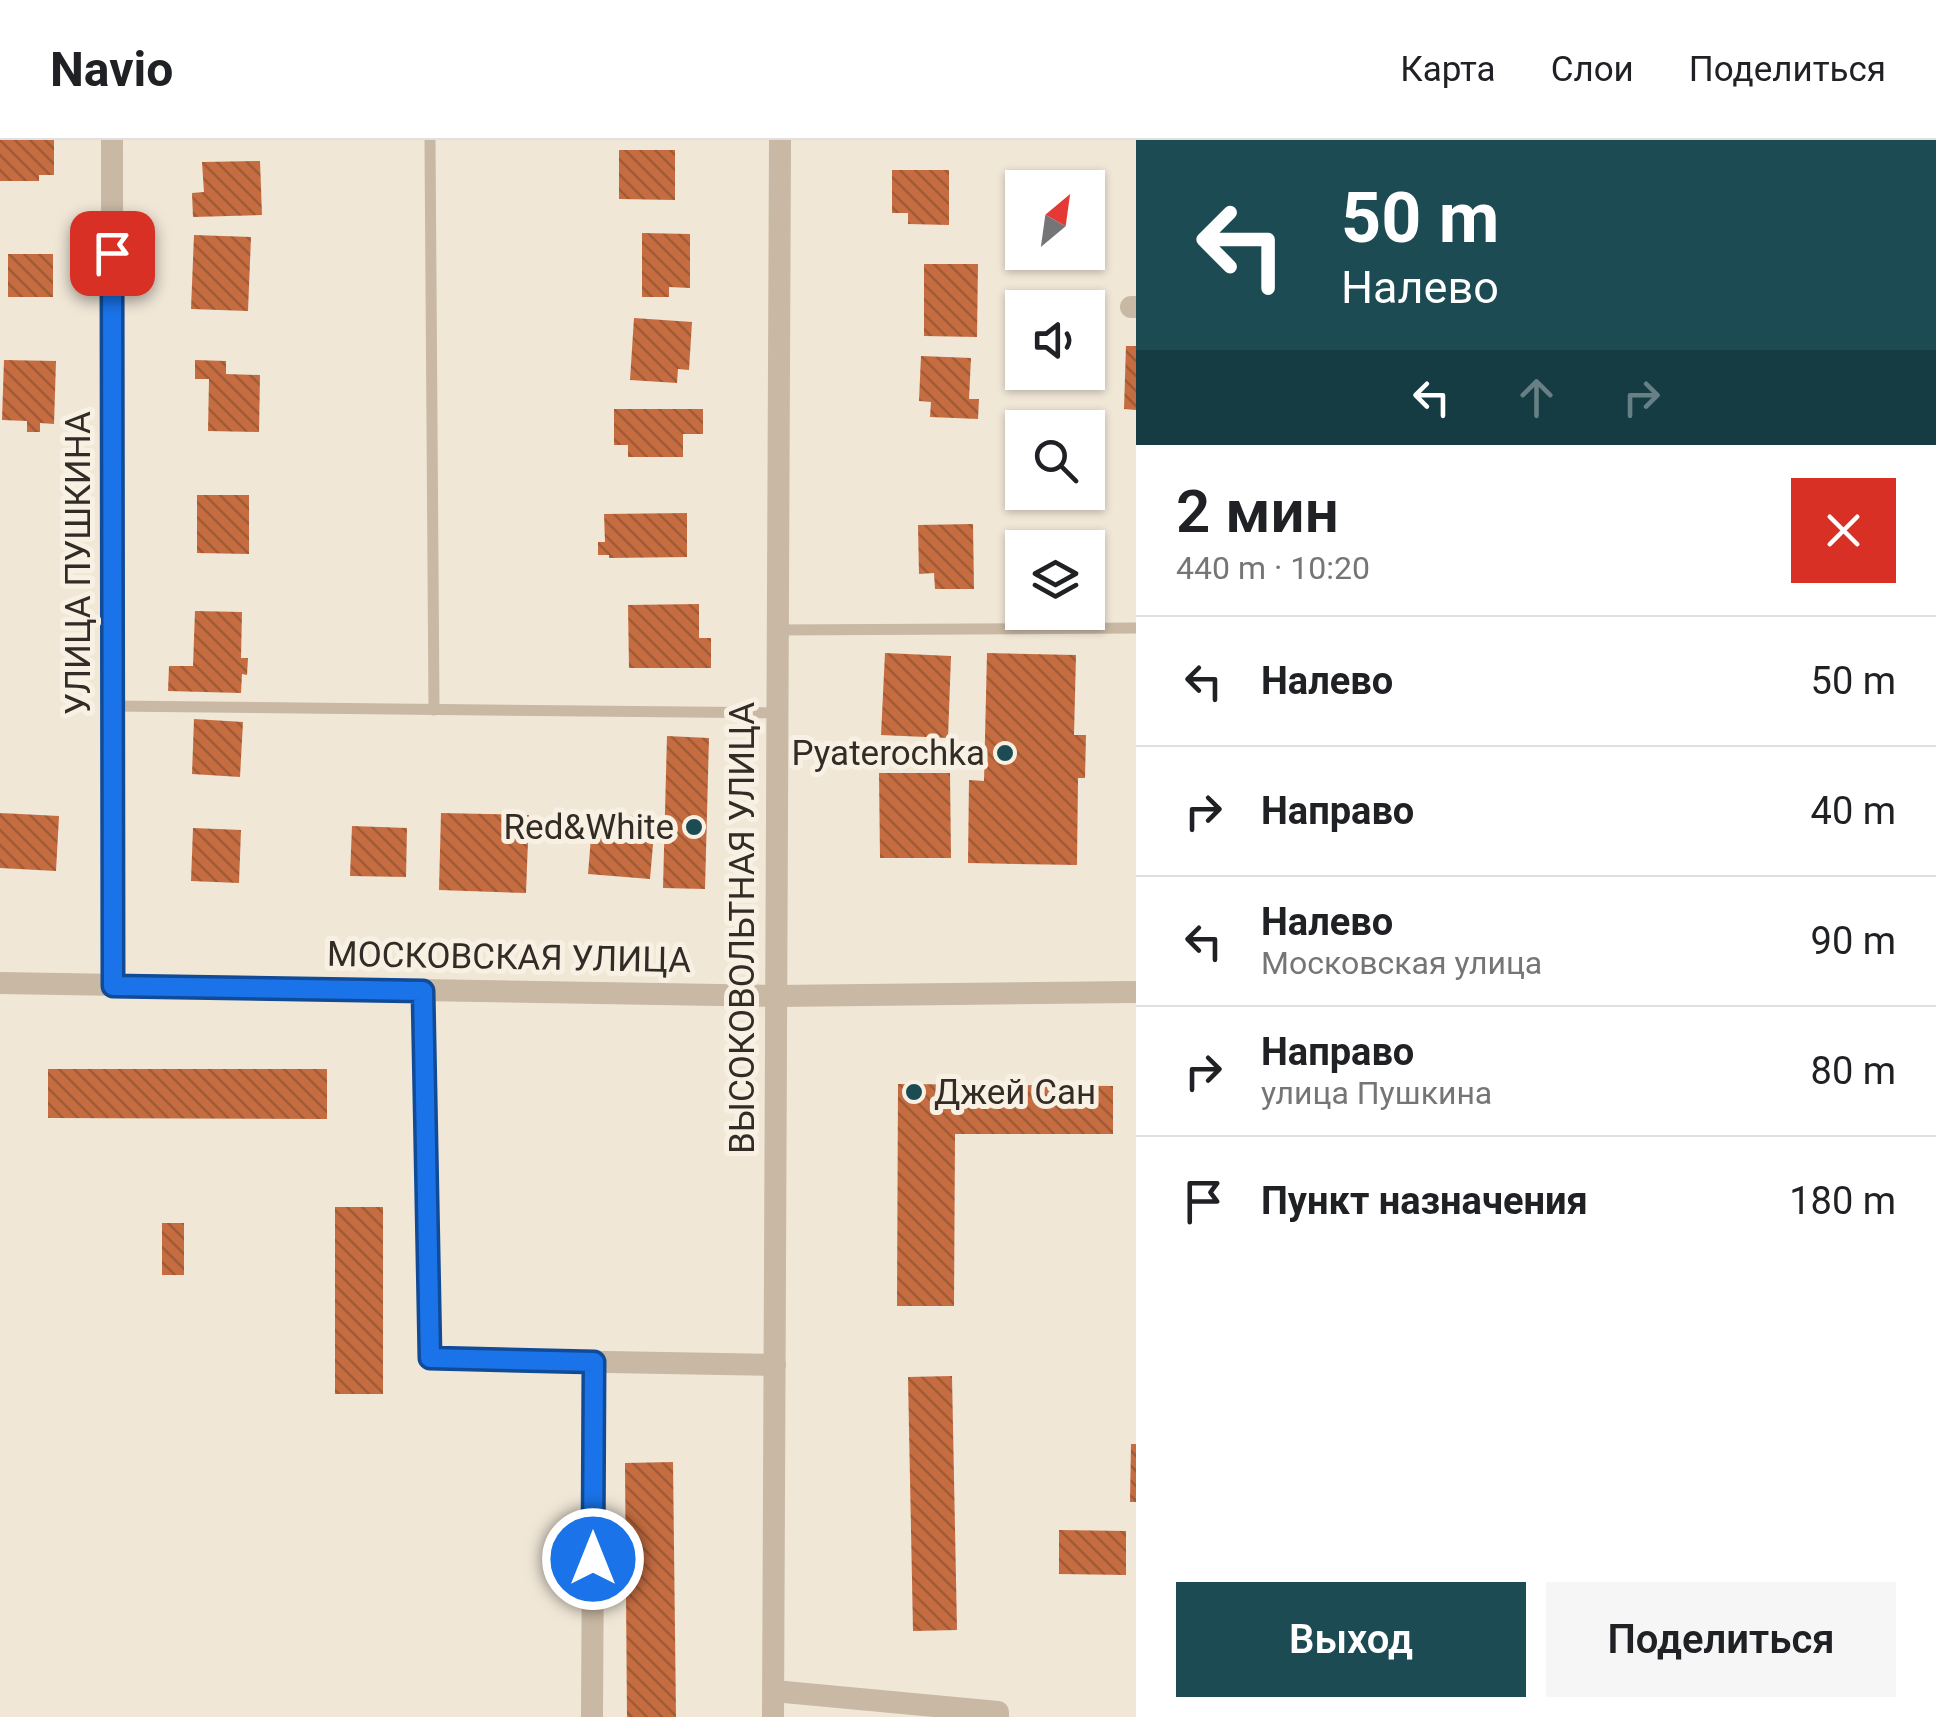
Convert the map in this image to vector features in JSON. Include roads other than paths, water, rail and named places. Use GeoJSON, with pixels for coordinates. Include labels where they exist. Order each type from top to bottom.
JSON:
{"type":"FeatureCollection","features":[{"type":"Feature","properties":{"kind":"street","name":"УЛИЦА ПУШКИНА"},"geometry":{"type":"LineString","coordinates":[[112,140],[113,986]]}},
{"type":"Feature","properties":{"kind":"street","name":"ВЫСОКОВОЛЬТНАЯ УЛИЦА"},"geometry":{"type":"LineString","coordinates":[[774,1717],[780,140]]}},
{"type":"Feature","properties":{"kind":"street","name":"МОСКОВСКАЯ УЛИЦА"},"geometry":{"type":"LineString","coordinates":[[0,983],[777,996],[1136,992]]}},
{"type":"Feature","properties":{"kind":"street"},"geometry":{"type":"LineString","coordinates":[[423,991],[430,1358],[775,1365]]}},
{"type":"Feature","properties":{"kind":"street"},"geometry":{"type":"LineString","coordinates":[[592,1717],[594,1362]]}},
{"type":"Feature","properties":{"kind":"street"},"geometry":{"type":"LineString","coordinates":[[774,1691],[998,1712],[998,1717]]}},
{"type":"Feature","properties":{"kind":"lane"},"geometry":{"type":"LineString","coordinates":[[430,140],[434,710]]}},
{"type":"Feature","properties":{"kind":"lane"},"geometry":{"type":"LineString","coordinates":[[778,630],[1136,628]]}},
{"type":"Feature","properties":{"kind":"lane"},"geometry":{"type":"LineString","coordinates":[[113,706],[778,713]]}},
{"type":"Feature","properties":{"kind":"place","name":"Pyaterochka"},"geometry":{"type":"Point","coordinates":[1005,753]}},
{"type":"Feature","properties":{"kind":"place","name":"Red&White"},"geometry":{"type":"Point","coordinates":[694,827]}},
{"type":"Feature","properties":{"kind":"place","name":"Джей Сан"},"geometry":{"type":"Point","coordinates":[914,1092]}}]}
